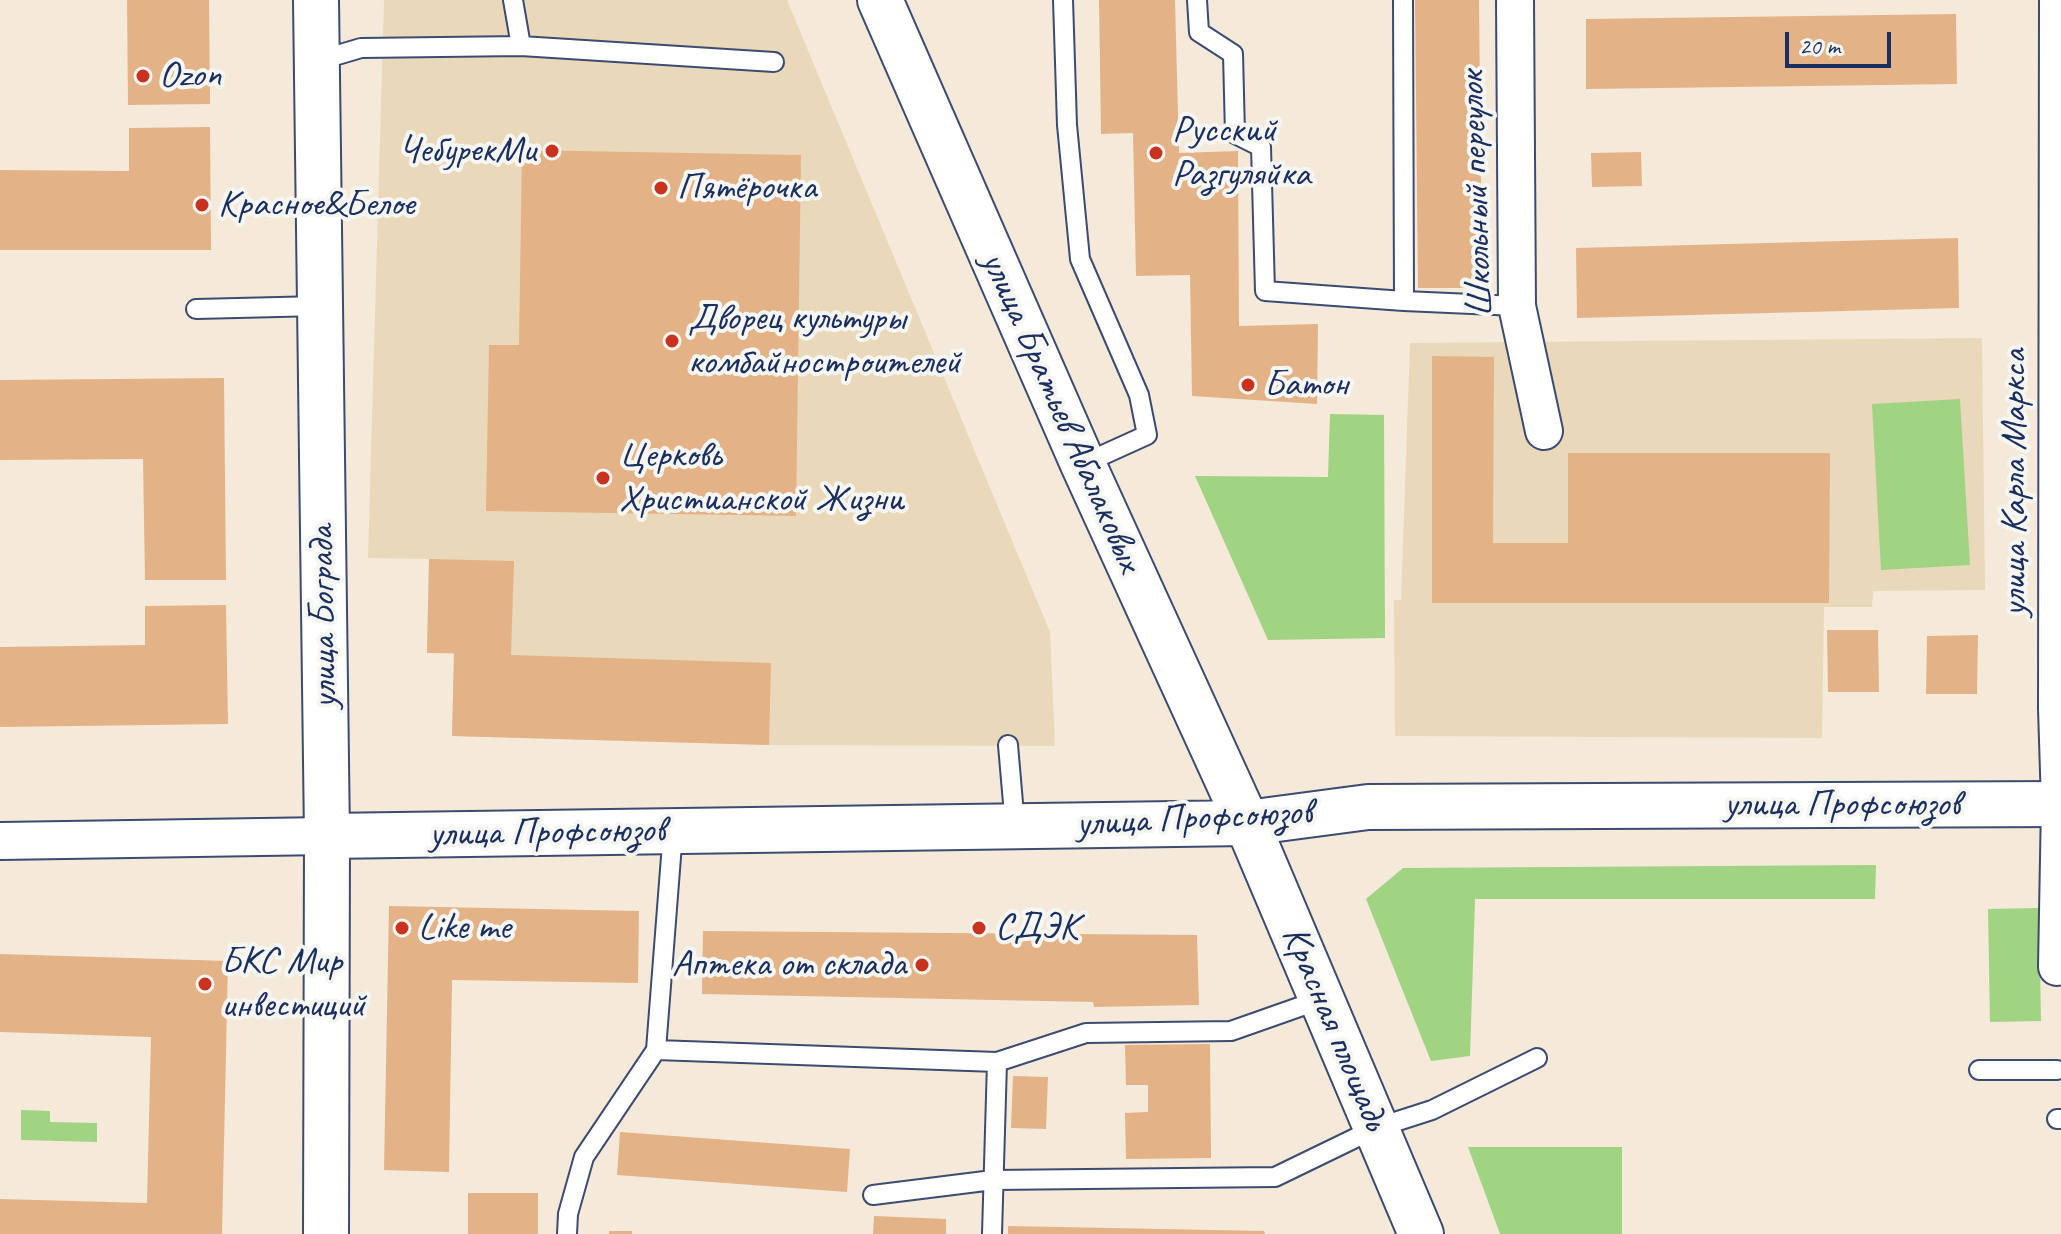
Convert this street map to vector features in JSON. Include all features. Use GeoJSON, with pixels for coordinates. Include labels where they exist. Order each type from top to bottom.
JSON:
{"type":"FeatureCollection","features":[{"type":"Feature","properties":{"kind":"street","name":"улица Бограда"},"geometry":{"type":"LineString","coordinates":[[316,0],[327,836],[326,1234]]}},
{"type":"Feature","properties":{"kind":"street","name":"улица Братьев Абалаковых"},"geometry":{"type":"LineString","coordinates":[[880,0],[1083,464],[1247,823]]}},
{"type":"Feature","properties":{"kind":"street","name":"Школьный переулок"},"geometry":{"type":"LineString","coordinates":[[1515,0],[1517,306],[1544,431]]}},
{"type":"Feature","properties":{"kind":"street","name":"улица Карла Маркса"},"geometry":{"type":"LineString","coordinates":[[2058,0],[2059,967]]}},
{"type":"Feature","properties":{"kind":"street","name":"улица Профсоюзов"},"geometry":{"type":"LineString","coordinates":[[327,836],[1247,823],[1368,807],[2061,804]]}},
{"type":"Feature","properties":{"kind":"street","name":"Красная площадь"},"geometry":{"type":"LineString","coordinates":[[1247,823],[1421,1234]]}},
{"type":"Feature","properties":{"kind":"street"},"geometry":{"type":"LineString","coordinates":[[0,841],[327,836]]}},
{"type":"Feature","properties":{"kind":"lane"},"geometry":{"type":"LineString","coordinates":[[513,0],[521,46]]}},
{"type":"Feature","properties":{"kind":"lane"},"geometry":{"type":"LineString","coordinates":[[1063,0],[1067,125],[1080,259],[1139,395],[1147,435],[1083,464]]}},
{"type":"Feature","properties":{"kind":"lane"},"geometry":{"type":"LineString","coordinates":[[1197,0],[1199,32],[1233,54],[1235,134],[1261,147],[1265,291],[1517,306]]}},
{"type":"Feature","properties":{"kind":"lane"},"geometry":{"type":"LineString","coordinates":[[1403,0],[1404,301]]}},
{"type":"Feature","properties":{"kind":"lane"},"geometry":{"type":"LineString","coordinates":[[317,61],[361,48],[521,46],[774,62]]}},
{"type":"Feature","properties":{"kind":"lane"},"geometry":{"type":"LineString","coordinates":[[196,309],[320,306]]}},
{"type":"Feature","properties":{"kind":"lane"},"geometry":{"type":"LineString","coordinates":[[1008,745],[1015,826]]}},
{"type":"Feature","properties":{"kind":"lane"},"geometry":{"type":"LineString","coordinates":[[567,1234],[568,1214],[584,1157],[656,1050],[673,831]]}},
{"type":"Feature","properties":{"kind":"lane"},"geometry":{"type":"LineString","coordinates":[[656,1050],[997,1062],[1086,1033],[1231,1031],[1322,999]]}},
{"type":"Feature","properties":{"kind":"lane"},"geometry":{"type":"LineString","coordinates":[[873,1195],[993,1180],[1275,1177],[1376,1128],[1432,1110],[1537,1058]]}},
{"type":"Feature","properties":{"kind":"lane"},"geometry":{"type":"LineString","coordinates":[[992,1234],[997,1062]]}},
{"type":"Feature","properties":{"kind":"lane"},"geometry":{"type":"LineString","coordinates":[[1979,1070],[2057,1070]]}},
{"type":"Feature","properties":{"kind":"shaded area"},"geometry":{"type":"Polygon","coordinates":[[[384,0],[787,0],[1050,632],[1055,746],[769,745],[452,736],[454,654],[427,653],[429,559],[368,558],[384,0]]]}},
{"type":"Feature","properties":{"kind":"shaded area"},"geometry":{"type":"Polygon","coordinates":[[[1982,338],[1985,590],[1873,591],[1872,607],[1824,607],[1822,738],[1395,736],[1394,600],[1401,600],[1410,343],[1982,338]]]}},
{"type":"Feature","properties":{"kind":"green space"},"geometry":{"type":"Polygon","coordinates":[[[1960,399],[1970,565],[1881,570],[1872,404],[1960,399]]]}},
{"type":"Feature","properties":{"kind":"green space"},"geometry":{"type":"Polygon","coordinates":[[[1330,414],[1384,415],[1385,638],[1268,640],[1195,476],[1328,477],[1330,414]]]}},
{"type":"Feature","properties":{"kind":"green space"},"geometry":{"type":"Polygon","coordinates":[[[1876,865],[1875,899],[1475,899],[1470,1056],[1431,1061],[1366,899],[1403,868],[1876,865]]]}},
{"type":"Feature","properties":{"kind":"green space"},"geometry":{"type":"Polygon","coordinates":[[[2039,908],[2041,1021],[1990,1022],[1988,909],[2039,908]]]}},
{"type":"Feature","properties":{"kind":"green space"},"geometry":{"type":"Polygon","coordinates":[[[21,1110],[50,1111],[50,1122],[97,1123],[97,1142],[21,1140],[21,1110]]]}},
{"type":"Feature","properties":{"kind":"green space"},"geometry":{"type":"Polygon","coordinates":[[[1468,1147],[1622,1147],[1622,1234],[1500,1234],[1468,1147]]]}},
{"type":"Feature","properties":{"kind":"building"},"geometry":{"type":"Polygon","coordinates":[[[127,0],[209,0],[210,104],[128,105],[127,0]]]}},
{"type":"Feature","properties":{"kind":"building"},"geometry":{"type":"Polygon","coordinates":[[[1099,0],[1175,0],[1179,153],[1238,151],[1239,326],[1318,324],[1317,404],[1192,396],[1190,275],[1136,276],[1133,133],[1101,134],[1099,0]]]}},
{"type":"Feature","properties":{"kind":"building"},"geometry":{"type":"Polygon","coordinates":[[[1415,0],[1479,0],[1482,288],[1418,288],[1415,0]]]}},
{"type":"Feature","properties":{"kind":"building"},"geometry":{"type":"Polygon","coordinates":[[[1956,14],[1957,84],[1586,89],[1586,19],[1956,14]]]}},
{"type":"Feature","properties":{"kind":"building"},"geometry":{"type":"Polygon","coordinates":[[[210,127],[211,250],[0,250],[0,170],[129,171],[129,128],[210,127]]]}},
{"type":"Feature","properties":{"kind":"building"},"geometry":{"type":"Polygon","coordinates":[[[522,150],[801,155],[796,516],[486,511],[489,345],[519,345],[522,150]]]}},
{"type":"Feature","properties":{"kind":"building"},"geometry":{"type":"Polygon","coordinates":[[[1641,152],[1642,186],[1592,187],[1591,153],[1641,152]]]}},
{"type":"Feature","properties":{"kind":"building"},"geometry":{"type":"Polygon","coordinates":[[[1958,238],[1959,308],[1577,318],[1576,248],[1958,238]]]}},
{"type":"Feature","properties":{"kind":"building"},"geometry":{"type":"Polygon","coordinates":[[[1432,356],[1494,357],[1493,543],[1568,543],[1568,453],[1830,453],[1829,603],[1432,603],[1432,356]]]}},
{"type":"Feature","properties":{"kind":"building"},"geometry":{"type":"Polygon","coordinates":[[[224,378],[226,580],[145,580],[143,459],[0,460],[0,380],[224,378]]]}},
{"type":"Feature","properties":{"kind":"building"},"geometry":{"type":"Polygon","coordinates":[[[429,559],[514,561],[511,655],[771,663],[769,745],[452,736],[454,653],[427,653],[429,559]]]}},
{"type":"Feature","properties":{"kind":"building"},"geometry":{"type":"Polygon","coordinates":[[[226,605],[228,724],[0,727],[0,647],[145,645],[145,606],[226,605]]]}},
{"type":"Feature","properties":{"kind":"building"},"geometry":{"type":"Polygon","coordinates":[[[1827,630],[1878,630],[1879,692],[1828,692],[1827,630]]]}},
{"type":"Feature","properties":{"kind":"building"},"geometry":{"type":"Polygon","coordinates":[[[1978,635],[1977,694],[1926,694],[1927,636],[1978,635]]]}},
{"type":"Feature","properties":{"kind":"building"},"geometry":{"type":"Polygon","coordinates":[[[389,906],[639,911],[638,983],[452,980],[449,1172],[384,1170],[389,906]]]}},
{"type":"Feature","properties":{"kind":"building"},"geometry":{"type":"Polygon","coordinates":[[[703,931],[1197,935],[1199,1005],[1094,1007],[1093,1002],[702,994],[703,931]]]}},
{"type":"Feature","properties":{"kind":"building"},"geometry":{"type":"Polygon","coordinates":[[[0,954],[228,961],[222,1234],[0,1234],[0,1199],[147,1203],[151,1037],[0,1032],[0,954]]]}},
{"type":"Feature","properties":{"kind":"building"},"geometry":{"type":"Polygon","coordinates":[[[1210,1044],[1211,1158],[1126,1159],[1125,1113],[1148,1112],[1148,1085],[1126,1085],[1125,1045],[1210,1044]]]}},
{"type":"Feature","properties":{"kind":"building"},"geometry":{"type":"Polygon","coordinates":[[[1013,1076],[1048,1077],[1046,1129],[1011,1128],[1013,1076]]]}},
{"type":"Feature","properties":{"kind":"building"},"geometry":{"type":"Polygon","coordinates":[[[620,1132],[850,1149],[847,1192],[617,1175],[620,1132]]]}},
{"type":"Feature","properties":{"kind":"building"},"geometry":{"type":"Polygon","coordinates":[[[468,1193],[538,1193],[538,1234],[468,1234],[468,1193]]]}},
{"type":"Feature","properties":{"kind":"building"},"geometry":{"type":"Polygon","coordinates":[[[874,1216],[946,1219],[946,1234],[873,1234],[874,1216]]]}},
{"type":"Feature","properties":{"kind":"building"},"geometry":{"type":"Polygon","coordinates":[[[1008,1226],[1264,1231],[1265,1234],[1008,1234],[1008,1226]]]}},
{"type":"Feature","properties":{"kind":"building"},"geometry":{"type":"Polygon","coordinates":[[[609,1231],[632,1231],[632,1234],[609,1234],[609,1231]]]}},
{"type":"Feature","properties":{"kind":"place","name":"Ozon"},"geometry":{"type":"Point","coordinates":[143,76]}},
{"type":"Feature","properties":{"kind":"place","name":"ЧебурекМи"},"geometry":{"type":"Point","coordinates":[552,151]}},
{"type":"Feature","properties":{"kind":"place","name":"Русский Разгуляйка"},"geometry":{"type":"Point","coordinates":[1156,153]}},
{"type":"Feature","properties":{"kind":"place","name":"Пятёрочка"},"geometry":{"type":"Point","coordinates":[661,188]}},
{"type":"Feature","properties":{"kind":"place","name":"Красное&Белое"},"geometry":{"type":"Point","coordinates":[202,205]}},
{"type":"Feature","properties":{"kind":"place","name":"Дворец культуры комбайностроителей"},"geometry":{"type":"Point","coordinates":[672,341]}},
{"type":"Feature","properties":{"kind":"place","name":"Батон"},"geometry":{"type":"Point","coordinates":[1248,385]}},
{"type":"Feature","properties":{"kind":"place","name":"Церковь Христианской Жизни"},"geometry":{"type":"Point","coordinates":[603,478]}},
{"type":"Feature","properties":{"kind":"place","name":"Like me"},"geometry":{"type":"Point","coordinates":[402,928]}},
{"type":"Feature","properties":{"kind":"place","name":"СДЭК"},"geometry":{"type":"Point","coordinates":[979,928]}},
{"type":"Feature","properties":{"kind":"place","name":"Аптека от склада"},"geometry":{"type":"Point","coordinates":[922,965]}},
{"type":"Feature","properties":{"kind":"place","name":"БКС Мир инвестиций"},"geometry":{"type":"Point","coordinates":[205,984]}}]}
